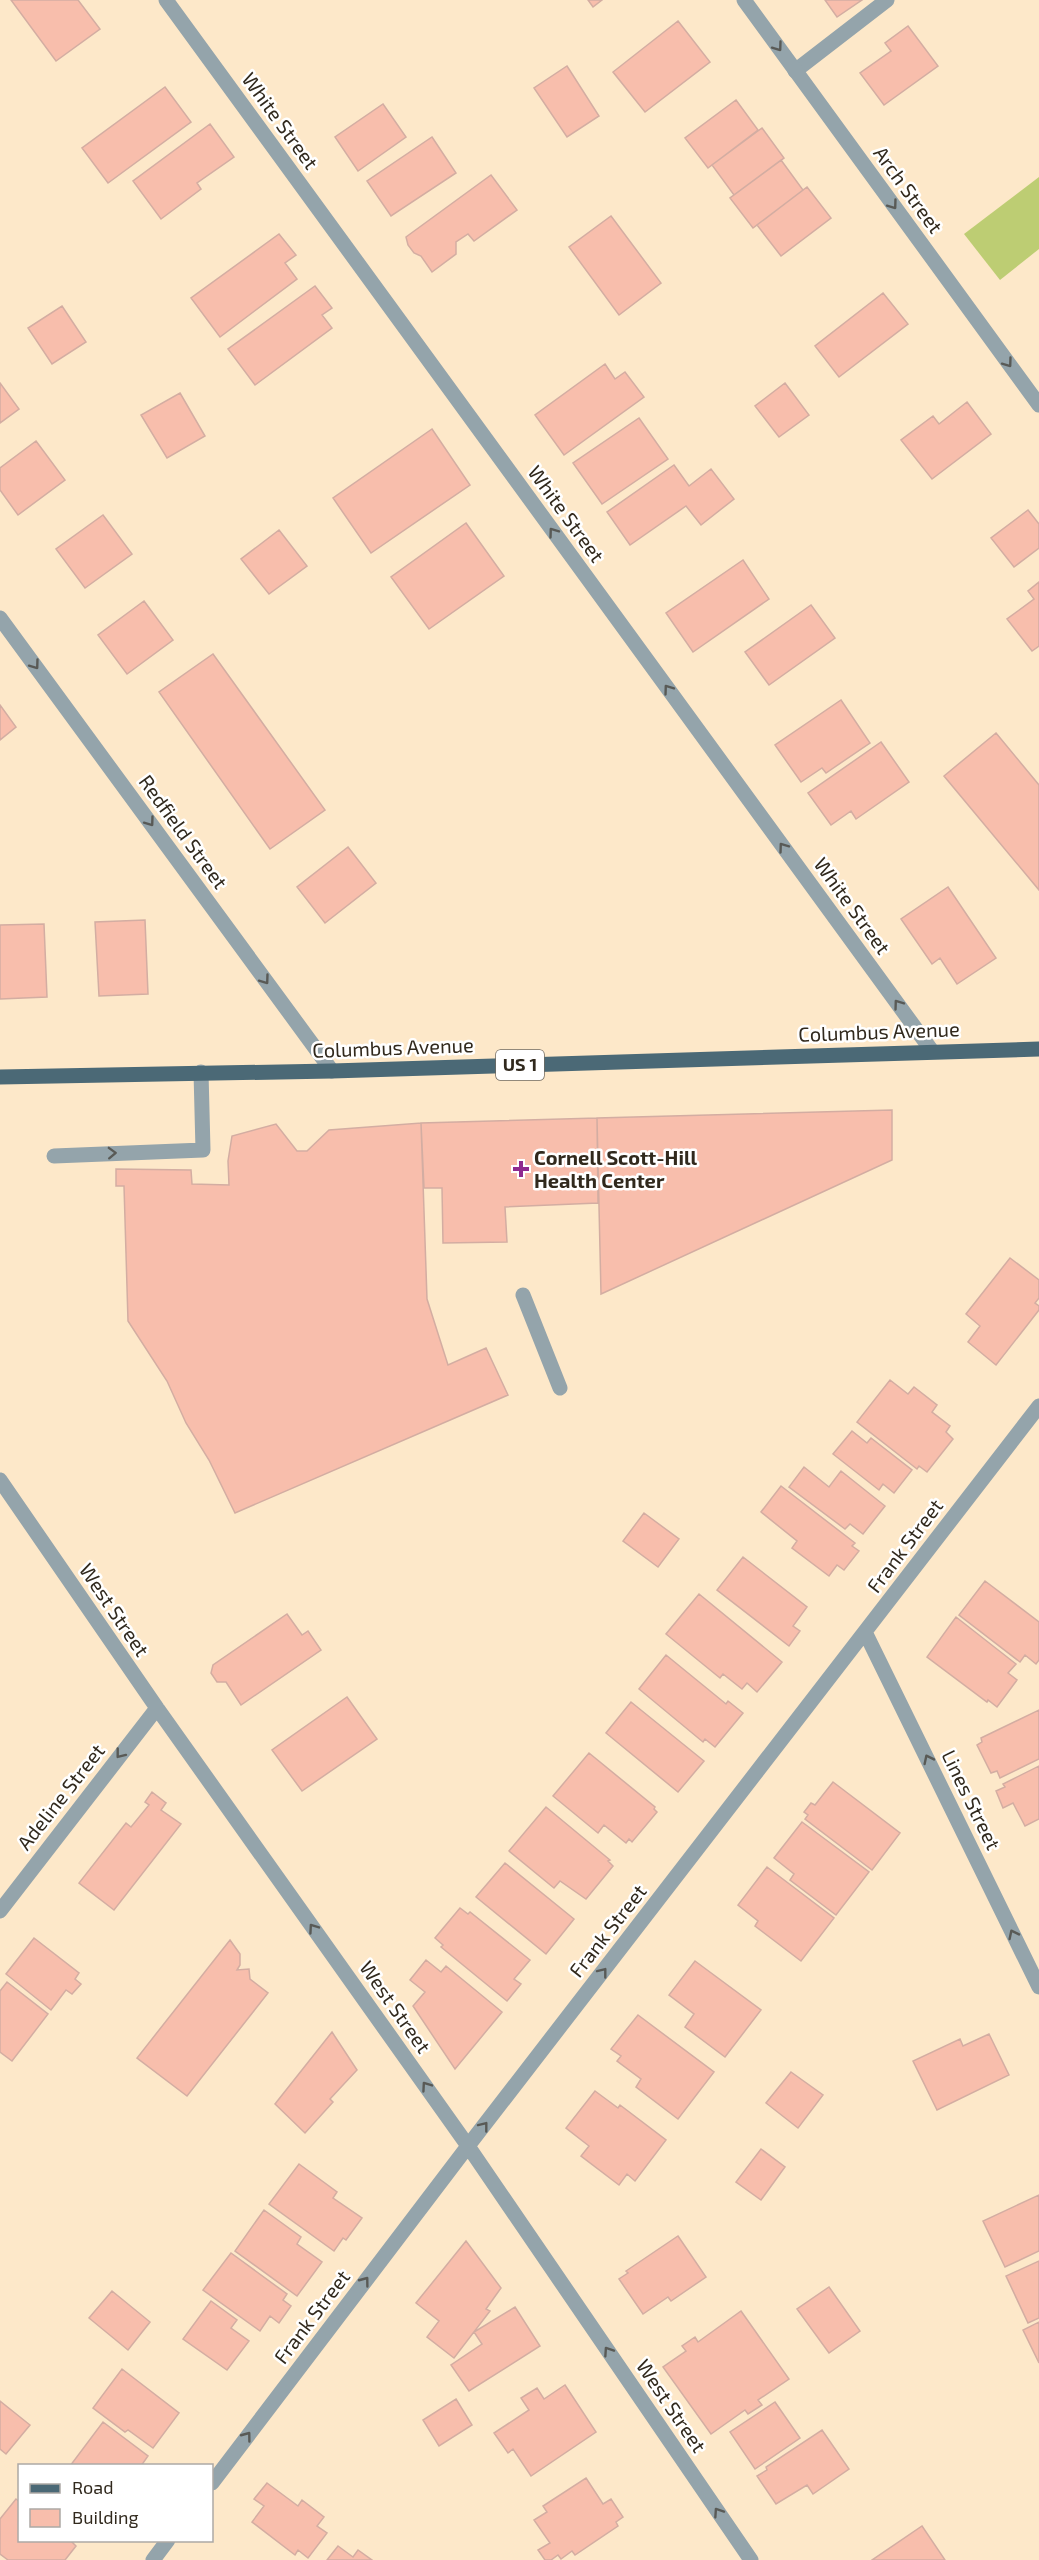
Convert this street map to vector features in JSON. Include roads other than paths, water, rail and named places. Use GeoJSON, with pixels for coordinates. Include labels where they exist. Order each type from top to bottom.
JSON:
{"type":"FeatureCollection","features":[{"type":"Feature","properties":{"kind":"main road","name":"Columbus Avenue"},"geometry":{"type":"LineString","coordinates":[[0,1077],[332,1071],[1039,1049]]}},
{"type":"Feature","properties":{"kind":"street","name":"White Street"},"geometry":{"type":"LineString","coordinates":[[166,0],[932,1052]]}},
{"type":"Feature","properties":{"kind":"street","name":"Arch Street"},"geometry":{"type":"LineString","coordinates":[[744,0],[1039,405]]}},
{"type":"Feature","properties":{"kind":"street"},"geometry":{"type":"LineString","coordinates":[[795,71],[887,0]]}},
{"type":"Feature","properties":{"kind":"street","name":"Redfield Street"},"geometry":{"type":"LineString","coordinates":[[0,618],[332,1071]]}},
{"type":"Feature","properties":{"kind":"street"},"geometry":{"type":"LineString","coordinates":[[54,1156],[203,1150],[201,1072]]}},
{"type":"Feature","properties":{"kind":"street"},"geometry":{"type":"LineString","coordinates":[[523,1295],[560,1388]]}},
{"type":"Feature","properties":{"kind":"street","name":"Frank Street"},"geometry":{"type":"LineString","coordinates":[[213,2482],[468,2146],[1039,1406]]}},
{"type":"Feature","properties":{"kind":"street","name":"West Street"},"geometry":{"type":"LineString","coordinates":[[0,1480],[157,1708],[468,2146],[751,2560]]}},
{"type":"Feature","properties":{"kind":"street","name":"Lines Street"},"geometry":{"type":"LineString","coordinates":[[865,1632],[1039,1987]]}},
{"type":"Feature","properties":{"kind":"street","name":"Adeline Street"},"geometry":{"type":"LineString","coordinates":[[0,1911],[157,1708]]}},
{"type":"Feature","properties":{"kind":"street"},"geometry":{"type":"LineString","coordinates":[[153,2560],[167,2542]]}},
{"type":"Feature","properties":{"kind":"place","name":"Cornell Scott-Hill Health Center"},"geometry":{"type":"Point","coordinates":[521,1169]}}]}
